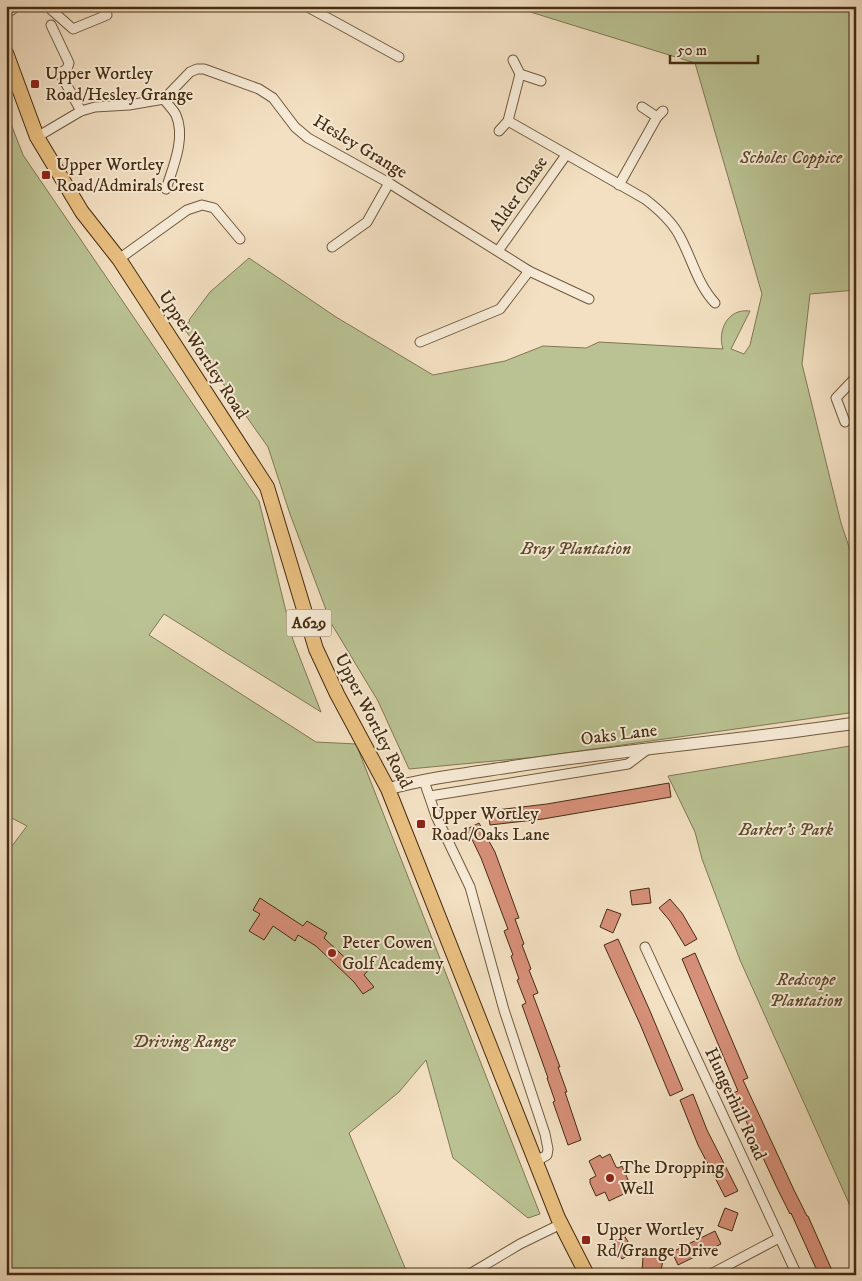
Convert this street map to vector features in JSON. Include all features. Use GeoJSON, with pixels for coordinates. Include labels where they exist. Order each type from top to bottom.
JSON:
{"type":"FeatureCollection","features":[{"type":"Feature","properties":{"kind":"main road","name":"Upper Wortley Road"},"geometry":{"type":"LineString","coordinates":[[6,53],[37,137],[82,212],[119,259],[267,487],[316,649],[336,694],[388,789],[560,1224],[587,1275]]}},
{"type":"Feature","properties":{"kind":"street"},"geometry":{"type":"LineString","coordinates":[[6,14],[17,6]]}},
{"type":"Feature","properties":{"kind":"street"},"geometry":{"type":"LineString","coordinates":[[48,6],[73,29],[108,15]]}},
{"type":"Feature","properties":{"kind":"street"},"geometry":{"type":"LineString","coordinates":[[306,6],[399,57]]}},
{"type":"Feature","properties":{"kind":"street"},"geometry":{"type":"LineString","coordinates":[[51,25],[69,63],[67,69],[60,73],[80,111]]}},
{"type":"Feature","properties":{"kind":"street"},"geometry":{"type":"LineString","coordinates":[[499,131],[508,121],[520,74],[513,60]]}},
{"type":"Feature","properties":{"kind":"street","name":"Hesley Grange"},"geometry":{"type":"LineString","coordinates":[[164,99],[190,72],[204,68],[259,89],[273,98],[295,126],[308,138],[389,183],[529,271],[589,299]]}},
{"type":"Feature","properties":{"kind":"street"},"geometry":{"type":"LineString","coordinates":[[520,74],[541,82]]}},
{"type":"Feature","properties":{"kind":"street"},"geometry":{"type":"LineString","coordinates":[[37,137],[80,111],[95,107],[129,105],[164,99],[176,115],[180,134],[177,152],[166,189]]}},
{"type":"Feature","properties":{"kind":"street"},"geometry":{"type":"LineString","coordinates":[[619,185],[660,114],[642,106]]}},
{"type":"Feature","properties":{"kind":"street"},"geometry":{"type":"LineString","coordinates":[[508,121],[645,199],[664,214],[679,234],[700,285],[714,303]]}},
{"type":"Feature","properties":{"kind":"street","name":"Alder Chase"},"geometry":{"type":"LineString","coordinates":[[498,251],[566,155]]}},
{"type":"Feature","properties":{"kind":"street"},"geometry":{"type":"LineString","coordinates":[[332,247],[367,222],[389,183]]}},
{"type":"Feature","properties":{"kind":"street"},"geometry":{"type":"LineString","coordinates":[[119,259],[187,210],[202,204],[214,208],[240,239]]}},
{"type":"Feature","properties":{"kind":"street"},"geometry":{"type":"LineString","coordinates":[[420,342],[500,309],[529,271]]}},
{"type":"Feature","properties":{"kind":"street"},"geometry":{"type":"LineString","coordinates":[[845,422],[836,398],[856,376]]}},
{"type":"Feature","properties":{"kind":"street","name":"Oaks Lane"},"geometry":{"type":"LineString","coordinates":[[388,789],[424,780],[539,763],[856,723]]}},
{"type":"Feature","properties":{"kind":"street"},"geometry":{"type":"LineString","coordinates":[[430,796],[628,764],[648,749]]}},
{"type":"Feature","properties":{"kind":"street","name":"Upper Wortley Road"},"geometry":{"type":"LineString","coordinates":[[424,780],[436,816],[470,887],[504,1010],[545,1134],[548,1149],[547,1155],[535,1162]]}},
{"type":"Feature","properties":{"kind":"street","name":"Hungerhill Road"},"geometry":{"type":"LineString","coordinates":[[645,947],[797,1275]]}},
{"type":"Feature","properties":{"kind":"street"},"geometry":{"type":"LineString","coordinates":[[468,1275],[481,1271],[560,1224]]}},
{"type":"Feature","properties":{"kind":"street"},"geometry":{"type":"LineString","coordinates":[[709,1275],[779,1238]]}},
{"type":"Feature","properties":{"kind":"green space","name":"Bray Plantation"},"geometry":{"type":"Polygon","coordinates":[[[511,6],[856,6],[856,290],[810,294],[802,364],[841,523],[856,568],[856,712],[537,757],[409,769],[378,701],[331,623],[290,514],[268,447],[183,327],[190,321],[210,292],[249,258],[336,317],[433,375],[505,361],[543,346],[586,348],[599,342],[723,349],[722,335],[726,322],[736,313],[750,311],[731,349],[744,354],[750,345],[762,294],[695,63],[511,6]]]}},
{"type":"Feature","properties":{"kind":"green space","name":"Driving Range"},"geometry":{"type":"Polygon","coordinates":[[[6,111],[23,155],[259,501],[293,640],[321,712],[164,614],[149,635],[316,742],[356,744],[540,1214],[528,1218],[453,1158],[426,1060],[399,1092],[349,1133],[408,1275],[6,1275],[6,854],[27,826],[6,815],[6,111]]]}},
{"type":"Feature","properties":{"kind":"green space"},"geometry":{"type":"Polygon","coordinates":[[[856,745],[856,1219],[740,960],[702,859],[695,832],[668,776],[856,745]]]}},
{"type":"Feature","properties":{"kind":"building"},"geometry":{"type":"Polygon","coordinates":[[[669,783],[671,797],[543,819],[490,825],[488,811],[547,804],[669,783]]]}},
{"type":"Feature","properties":{"kind":"building"},"geometry":{"type":"Polygon","coordinates":[[[479,823],[495,852],[519,918],[515,919],[531,969],[529,970],[538,993],[533,995],[560,1067],[558,1067],[567,1092],[565,1092],[581,1140],[568,1145],[553,1102],[555,1101],[548,1078],[522,1005],[526,1003],[517,980],[519,979],[511,956],[513,955],[504,931],[508,929],[481,858],[467,829],[479,823]]]}},
{"type":"Feature","properties":{"kind":"building"},"geometry":{"type":"Polygon","coordinates":[[[649,888],[651,903],[632,905],[630,891],[649,888]]]}},
{"type":"Feature","properties":{"kind":"building","name":"Peter Cowen Golf Academy"},"geometry":{"type":"Polygon","coordinates":[[[260,898],[303,926],[307,921],[327,933],[324,938],[355,967],[361,960],[370,968],[364,975],[374,987],[363,994],[354,982],[316,946],[298,935],[295,941],[273,926],[264,940],[249,931],[260,914],[253,910],[260,898]]]}},
{"type":"Feature","properties":{"kind":"building"},"geometry":{"type":"Polygon","coordinates":[[[670,899],[682,913],[697,939],[685,946],[670,921],[659,908],[670,899]]]}},
{"type":"Feature","properties":{"kind":"building"},"geometry":{"type":"Polygon","coordinates":[[[607,909],[621,914],[613,933],[600,927],[607,909]]]}},
{"type":"Feature","properties":{"kind":"building"},"geometry":{"type":"Polygon","coordinates":[[[618,939],[683,1090],[670,1096],[604,945],[618,939]]]}},
{"type":"Feature","properties":{"kind":"building"},"geometry":{"type":"Polygon","coordinates":[[[695,953],[748,1078],[743,1080],[834,1275],[819,1275],[733,1093],[738,1091],[682,959],[695,953]]]}},
{"type":"Feature","properties":{"kind":"building"},"geometry":{"type":"Polygon","coordinates":[[[693,1094],[707,1130],[738,1191],[725,1197],[698,1145],[680,1100],[693,1094]]]}},
{"type":"Feature","properties":{"kind":"building","name":"The Dropping Well"},"geometry":{"type":"Polygon","coordinates":[[[610,1154],[616,1167],[622,1166],[629,1182],[625,1185],[628,1192],[609,1201],[605,1192],[596,1196],[590,1179],[596,1176],[589,1161],[600,1155],[602,1158],[610,1154]]]}},
{"type":"Feature","properties":{"kind":"building"},"geometry":{"type":"Polygon","coordinates":[[[725,1208],[738,1213],[732,1231],[718,1226],[725,1208]]]}},
{"type":"Feature","properties":{"kind":"building"},"geometry":{"type":"Polygon","coordinates":[[[715,1231],[721,1244],[678,1265],[672,1252],[715,1231]]]}},
{"type":"Feature","properties":{"kind":"building"},"geometry":{"type":"Polygon","coordinates":[[[624,1235],[634,1252],[622,1259],[612,1242],[624,1235]]]}},
{"type":"Feature","properties":{"kind":"building"},"geometry":{"type":"Polygon","coordinates":[[[643,1257],[663,1258],[661,1273],[642,1271],[643,1257]]]}},
{"type":"Feature","properties":{"kind":"place","name":"Upper Wortley Road/Hesley Grange"},"geometry":{"type":"Point","coordinates":[35,84]}},
{"type":"Feature","properties":{"kind":"place","name":"Upper Wortley Road/Admirals Crest"},"geometry":{"type":"Point","coordinates":[46,175]}},
{"type":"Feature","properties":{"kind":"place","name":"Upper Wortley Road/Oaks Lane"},"geometry":{"type":"Point","coordinates":[421,824]}},
{"type":"Feature","properties":{"kind":"place","name":"Peter Cowen Golf Academy"},"geometry":{"type":"Point","coordinates":[332,953]}},
{"type":"Feature","properties":{"kind":"place","name":"The Dropping Well"},"geometry":{"type":"Point","coordinates":[610,1178]}},
{"type":"Feature","properties":{"kind":"place","name":"Upper Wortley Rd/Grange Drive"},"geometry":{"type":"Point","coordinates":[586,1240]}},
{"type":"Feature","properties":{"kind":"park label","name":"Scholes Coppice"},"geometry":{"type":"Point","coordinates":[791,158]}},
{"type":"Feature","properties":{"kind":"park label","name":"Barker's Park"},"geometry":{"type":"Point","coordinates":[786,830]}},
{"type":"Feature","properties":{"kind":"park label","name":"Redscope Plantation"},"geometry":{"type":"Point","coordinates":[806,990]}}]}
